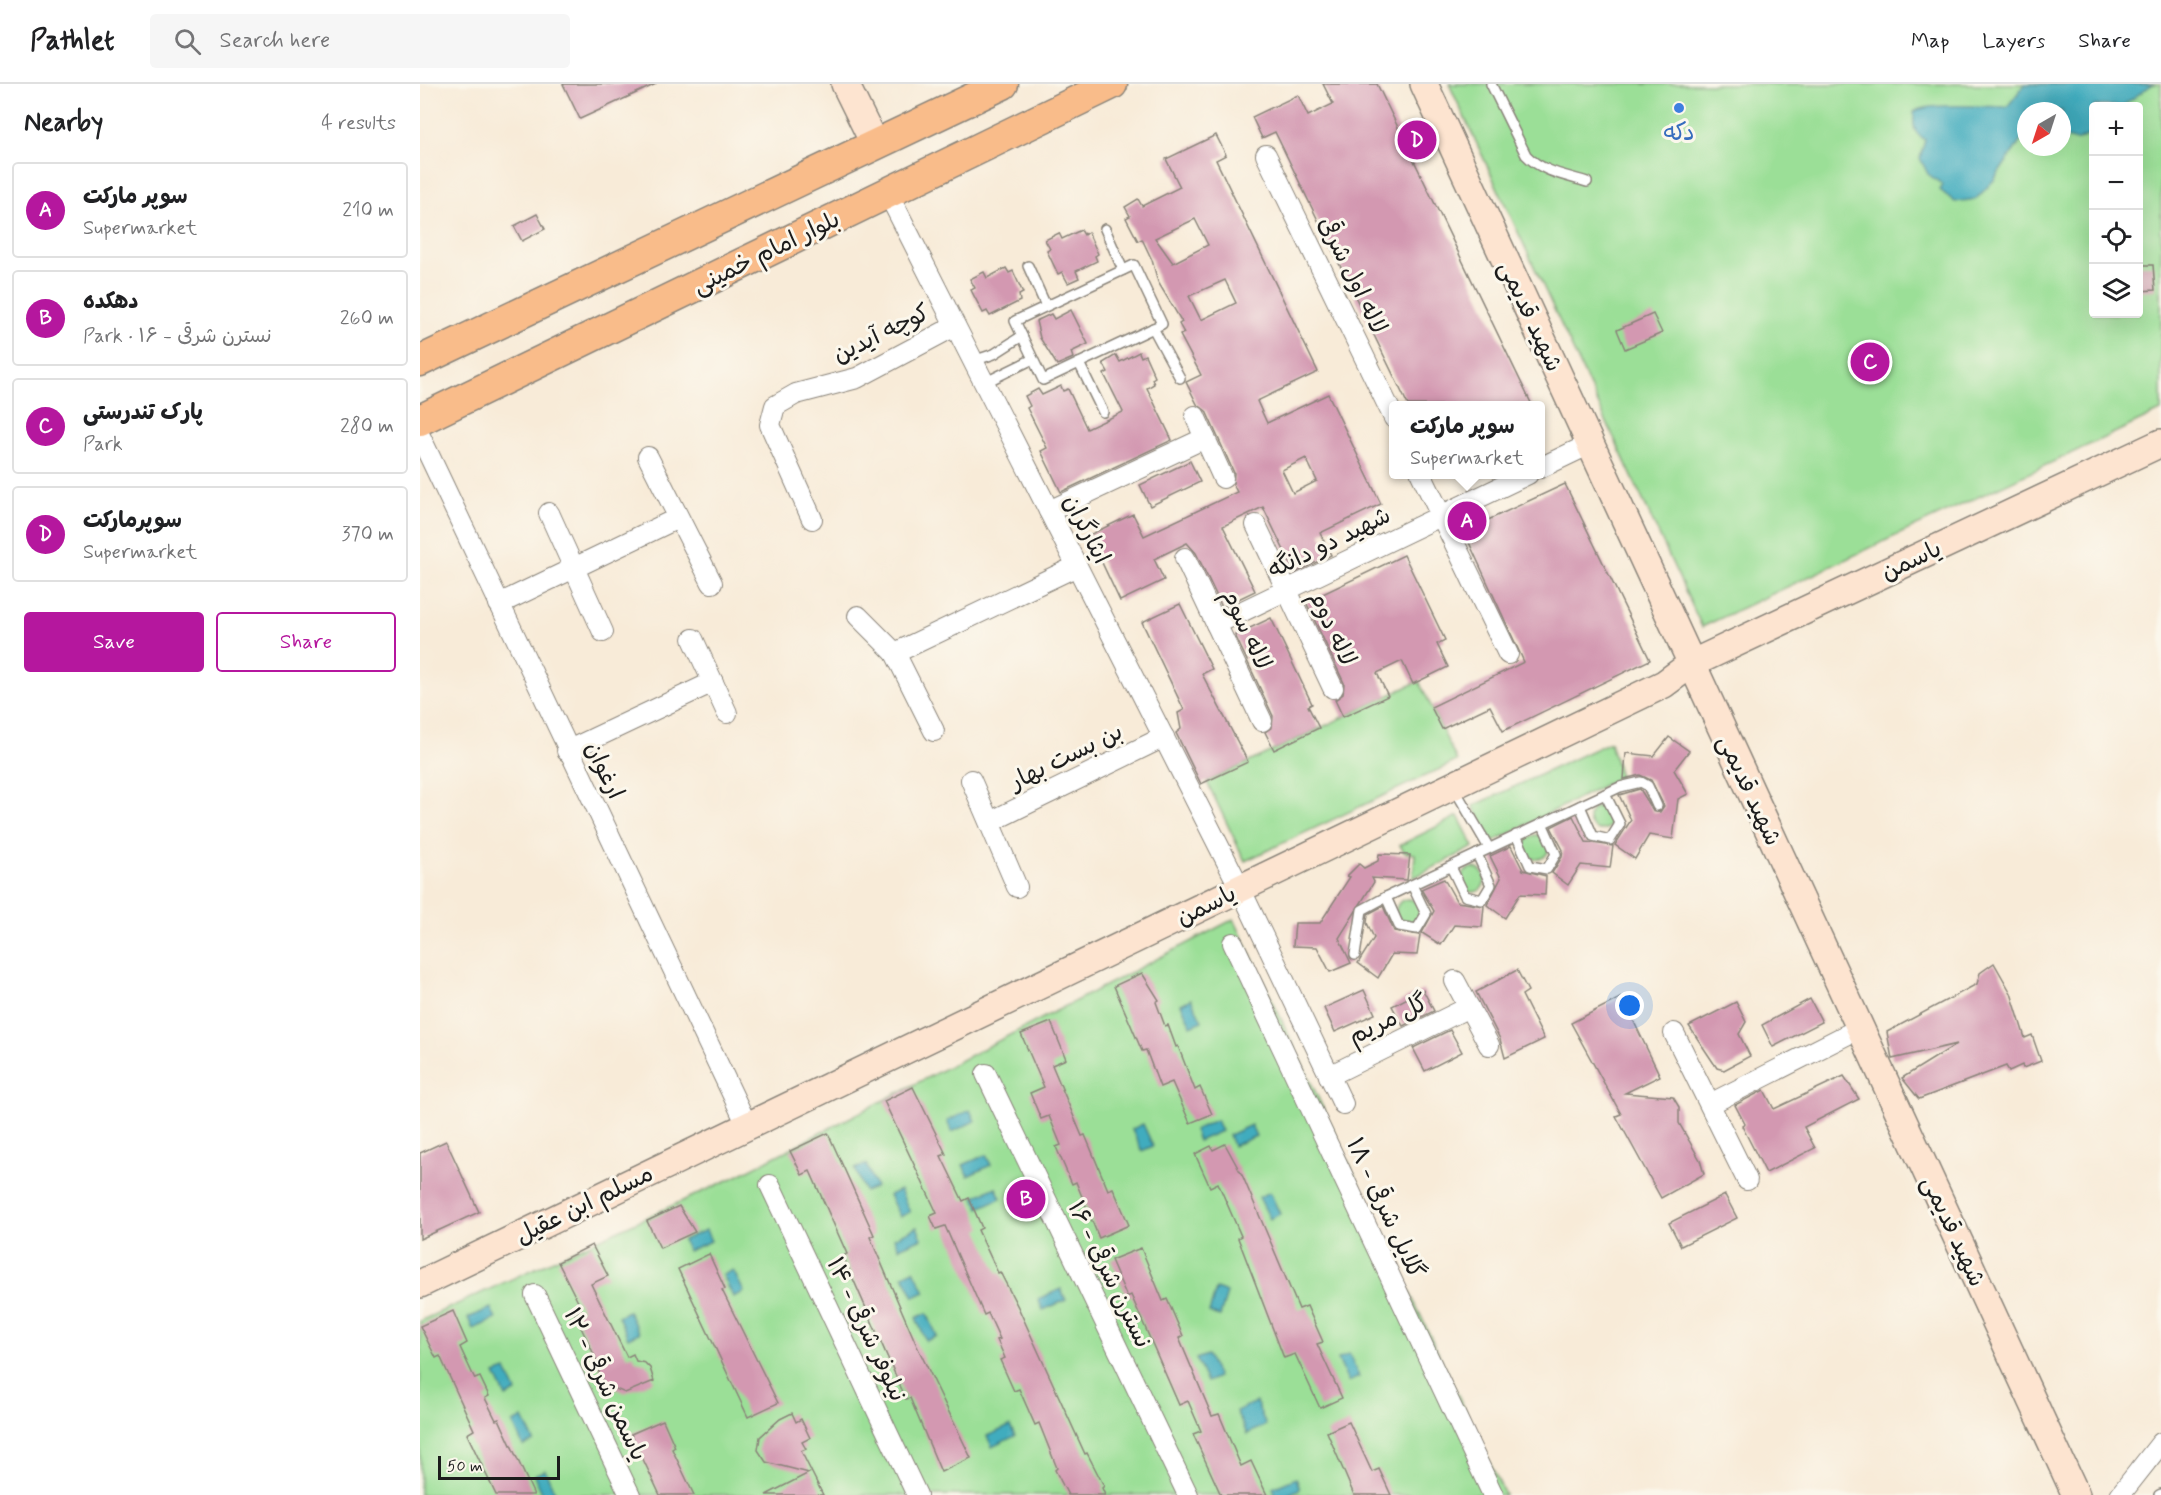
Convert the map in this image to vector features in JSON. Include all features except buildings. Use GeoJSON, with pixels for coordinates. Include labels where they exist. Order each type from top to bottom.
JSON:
{"type":"FeatureCollection","features":[{"type":"Feature","properties":{"kind":"main road","name":"بلوار امام خمینی"},"geometry":{"type":"LineString","coordinates":[[420,361],[1003,84]]}},
{"type":"Feature","properties":{"kind":"main road","name":"بلوار امام خمینی"},"geometry":{"type":"LineString","coordinates":[[420,420],[1112,84]]}},
{"type":"Feature","properties":{"kind":"street"},"geometry":{"type":"LineString","coordinates":[[845,84],[874,145]]}},
{"type":"Feature","properties":{"kind":"street","name":"شهید قدیمی"},"geometry":{"type":"LineString","coordinates":[[1424,84],[2076,1495]]}},
{"type":"Feature","properties":{"kind":"street","name":"لاله اول شرقی"},"geometry":{"type":"LineString","coordinates":[[1266,155],[1389,408]]}},
{"type":"Feature","properties":{"kind":"street","name":"ایثارگران"},"geometry":{"type":"LineString","coordinates":[[888,193],[1240,888],[1343,1104]]}},
{"type":"Feature","properties":{"kind":"street","name":"کوچه آیدین"},"geometry":{"type":"LineString","coordinates":[[812,519],[771,425],[775,406],[796,394],[857,378],[955,326]]}},
{"type":"Feature","properties":{"kind":"street"},"geometry":{"type":"LineString","coordinates":[[1195,416],[1223,478]]}},
{"type":"Feature","properties":{"kind":"street","name":"ارغوان"},"geometry":{"type":"LineString","coordinates":[[420,436],[567,751],[747,1125]]}},
{"type":"Feature","properties":{"kind":"street"},"geometry":{"type":"LineString","coordinates":[[1049,512],[1205,438]]}},
{"type":"Feature","properties":{"kind":"street","name":"یاسمن"},"geometry":{"type":"LineString","coordinates":[[1695,671],[2161,443]]}},
{"type":"Feature","properties":{"kind":"street"},"geometry":{"type":"LineString","coordinates":[[1545,466],[1590,444]]}},
{"type":"Feature","properties":{"kind":"street"},"geometry":{"type":"LineString","coordinates":[[648,457],[712,583]]}},
{"type":"Feature","properties":{"kind":"street","name":"یاسمن"},"geometry":{"type":"LineString","coordinates":[[747,1125],[1664,684],[2161,461]]}},
{"type":"Feature","properties":{"kind":"street"},"geometry":{"type":"LineString","coordinates":[[1423,479],[1508,654]]}},
{"type":"Feature","properties":{"kind":"street","name":"شهید دو دانگه"},"geometry":{"type":"LineString","coordinates":[[1216,624],[1518,479]]}},
{"type":"Feature","properties":{"kind":"street"},"geometry":{"type":"LineString","coordinates":[[549,513],[603,632]]}},
{"type":"Feature","properties":{"kind":"street"},"geometry":{"type":"LineString","coordinates":[[499,604],[678,518]]}},
{"type":"Feature","properties":{"kind":"street","name":"لاله دوم"},"geometry":{"type":"LineString","coordinates":[[1256,525],[1334,688]]}},
{"type":"Feature","properties":{"kind":"street","name":"لاله سوم"},"geometry":{"type":"LineString","coordinates":[[1185,558],[1262,721]]}},
{"type":"Feature","properties":{"kind":"street"},"geometry":{"type":"LineString","coordinates":[[895,653],[1077,566]]}},
{"type":"Feature","properties":{"kind":"street"},"geometry":{"type":"LineString","coordinates":[[858,616],[895,653],[934,731]]}},
{"type":"Feature","properties":{"kind":"street"},"geometry":{"type":"LineString","coordinates":[[693,639],[727,713]]}},
{"type":"Feature","properties":{"kind":"street"},"geometry":{"type":"LineString","coordinates":[[567,751],[713,682]]}},
{"type":"Feature","properties":{"kind":"street","name":"بن بست بهار"},"geometry":{"type":"LineString","coordinates":[[990,822],[1164,737]]}},
{"type":"Feature","properties":{"kind":"street"},"geometry":{"type":"LineString","coordinates":[[971,780],[1017,887]]}},
{"type":"Feature","properties":{"kind":"street","name":"گلایل شرقی - ۱۸"},"geometry":{"type":"LineString","coordinates":[[1233,943],[1493,1495]]}},
{"type":"Feature","properties":{"kind":"street"},"geometry":{"type":"LineString","coordinates":[[1455,981],[1489,1045]]}},
{"type":"Feature","properties":{"kind":"street","name":"گل مریم"},"geometry":{"type":"LineString","coordinates":[[1329,1076],[1469,1007]]}},
{"type":"Feature","properties":{"kind":"street"},"geometry":{"type":"LineString","coordinates":[[1710,1104],[1860,1028]]}},
{"type":"Feature","properties":{"kind":"street"},"geometry":{"type":"LineString","coordinates":[[1674,1033],[1747,1180]]}},
{"type":"Feature","properties":{"kind":"street","name":"نسترن شرقی - ۱۶"},"geometry":{"type":"LineString","coordinates":[[986,1074],[1188,1495]]}},
{"type":"Feature","properties":{"kind":"street","name":"مسلم ابن عقیل"},"geometry":{"type":"LineString","coordinates":[[420,1284],[747,1125]]}},
{"type":"Feature","properties":{"kind":"street","name":"نیلوفر شرقی - ۱۴"},"geometry":{"type":"LineString","coordinates":[[770,1185],[917,1495]]}},
{"type":"Feature","properties":{"kind":"street","name":"یاسمن شرقی - ۱۲"},"geometry":{"type":"LineString","coordinates":[[535,1295],[630,1495]]}},
{"type":"Feature","properties":{"kind":"street"},"geometry":{"type":"LineString","coordinates":[[2120,1495],[2161,1443]]}},
{"type":"Feature","properties":{"kind":"lane"},"geometry":{"type":"LineString","coordinates":[[1491,84],[1526,155],[1533,163],[1540,168],[1587,182]]}},
{"type":"Feature","properties":{"kind":"lane"},"geometry":{"type":"LineString","coordinates":[[1105,229],[1123,270]]}},
{"type":"Feature","properties":{"kind":"lane"},"geometry":{"type":"LineString","coordinates":[[1134,265],[1162,324],[1043,380],[1015,321],[1123,270],[1134,265]]}},
{"type":"Feature","properties":{"kind":"lane"},"geometry":{"type":"LineString","coordinates":[[1028,266],[1046,306]]}},
{"type":"Feature","properties":{"kind":"lane"},"geometry":{"type":"LineString","coordinates":[[1153,328],[1180,378]]}},
{"type":"Feature","properties":{"kind":"lane"},"geometry":{"type":"LineString","coordinates":[[973,362],[994,354],[1022,336]]}},
{"type":"Feature","properties":{"kind":"lane"},"geometry":{"type":"LineString","coordinates":[[984,383],[1033,359]]}},
{"type":"Feature","properties":{"kind":"lane"},"geometry":{"type":"LineString","coordinates":[[1079,363],[1103,412]]}},
{"type":"Feature","properties":{"kind":"lane"},"geometry":{"type":"LineString","coordinates":[[1355,955],[1362,910],[1386,897],[1605,794],[1641,782],[1648,786],[1657,806]]}},
{"type":"Feature","properties":{"kind":"lane"},"geometry":{"type":"LineString","coordinates":[[1452,786],[1489,848]]}},
{"type":"Feature","properties":{"kind":"lane"},"geometry":{"type":"LineString","coordinates":[[1580,806],[1593,836],[1610,840],[1620,825],[1605,794]]}},
{"type":"Feature","properties":{"kind":"lane"},"geometry":{"type":"LineString","coordinates":[[1516,836],[1530,866],[1547,869],[1556,854],[1542,824]]}},
{"type":"Feature","properties":{"kind":"lane"},"geometry":{"type":"LineString","coordinates":[[1451,867],[1465,896],[1482,900],[1491,885],[1477,854]]}},
{"type":"Feature","properties":{"kind":"lane"},"geometry":{"type":"LineString","coordinates":[[1386,897],[1399,926],[1417,929],[1426,914],[1412,885]]}},
{"type":"Feature","properties":{"kind":"green space"},"geometry":{"type":"Polygon","coordinates":[[[1449,84],[2161,84],[2161,411],[1702,627],[1449,84]]]}},
{"type":"Feature","properties":{"kind":"green space"},"geometry":{"type":"Polygon","coordinates":[[[1419,681],[1457,761],[1245,861],[1207,782],[1419,681]]]}},
{"type":"Feature","properties":{"kind":"green space"},"geometry":{"type":"Polygon","coordinates":[[[1610,742],[1620,777],[1493,842],[1473,806],[1610,742]]]}},
{"type":"Feature","properties":{"kind":"green space"},"geometry":{"type":"Polygon","coordinates":[[[1601,806],[1610,809],[1613,818],[1610,827],[1601,830],[1592,827],[1589,818],[1592,809],[1601,806]]]}},
{"type":"Feature","properties":{"kind":"green space"},"geometry":{"type":"Polygon","coordinates":[[[1458,816],[1474,847],[1413,878],[1415,854],[1404,852],[1400,845],[1458,816]]]}},
{"type":"Feature","properties":{"kind":"green space"},"geometry":{"type":"Polygon","coordinates":[[[1537,835],[1542,836],[1548,842],[1548,852],[1542,858],[1537,859],[1532,858],[1526,852],[1525,847],[1526,842],[1532,836],[1537,835]]]}},
{"type":"Feature","properties":{"kind":"green space"},"geometry":{"type":"Polygon","coordinates":[[[1473,868],[1478,869],[1484,875],[1484,885],[1478,891],[1473,892],[1468,891],[1462,885],[1461,880],[1462,875],[1468,869],[1473,868]]]}},
{"type":"Feature","properties":{"kind":"green space"},"geometry":{"type":"Polygon","coordinates":[[[1408,899],[1413,900],[1419,906],[1419,916],[1413,922],[1408,923],[1403,922],[1397,916],[1396,911],[1397,906],[1403,900],[1408,899]]]}},
{"type":"Feature","properties":{"kind":"green space"},"geometry":{"type":"Polygon","coordinates":[[[1234,919],[1505,1495],[420,1495],[420,1321],[739,1175],[1234,919]]]}},
{"type":"Feature","properties":{"kind":"water"},"geometry":{"type":"Polygon","coordinates":[[[2025,84],[2153,84],[2128,102],[2089,102],[2089,135],[2076,141],[2071,140],[2071,102],[2017,102],[2017,146],[1994,180],[1976,199],[1955,202],[1940,190],[1943,185],[1928,174],[1920,158],[1925,140],[1918,135],[1915,129],[1914,112],[1944,106],[2007,107],[2025,84]]]}},
{"type":"Feature","properties":{"kind":"water"},"geometry":{"type":"Polygon","coordinates":[[[1191,999],[1202,1021],[1191,1026],[1181,1004],[1191,999]]]}},
{"type":"Feature","properties":{"kind":"water"},"geometry":{"type":"Polygon","coordinates":[[[970,1110],[975,1121],[952,1132],[947,1121],[970,1110]]]}},
{"type":"Feature","properties":{"kind":"water"},"geometry":{"type":"Polygon","coordinates":[[[1216,1120],[1221,1131],[1198,1141],[1194,1130],[1216,1120]]]}},
{"type":"Feature","properties":{"kind":"water"},"geometry":{"type":"Polygon","coordinates":[[[1143,1124],[1153,1146],[1142,1151],[1132,1129],[1143,1124]]]}},
{"type":"Feature","properties":{"kind":"water"},"geometry":{"type":"Polygon","coordinates":[[[1251,1125],[1256,1136],[1233,1146],[1229,1135],[1251,1125]]]}},
{"type":"Feature","properties":{"kind":"water"},"geometry":{"type":"Polygon","coordinates":[[[986,1155],[991,1165],[968,1176],[963,1165],[986,1155]]]}},
{"type":"Feature","properties":{"kind":"water"},"geometry":{"type":"Polygon","coordinates":[[[866,1164],[876,1187],[865,1192],[855,1169],[866,1164]]]}},
{"type":"Feature","properties":{"kind":"water"},"geometry":{"type":"Polygon","coordinates":[[[996,1187],[1001,1198],[979,1208],[974,1197],[996,1187]]]}},
{"type":"Feature","properties":{"kind":"water"},"geometry":{"type":"Polygon","coordinates":[[[900,1190],[910,1212],[900,1217],[889,1195],[900,1190]]]}},
{"type":"Feature","properties":{"kind":"water"},"geometry":{"type":"Polygon","coordinates":[[[1270,1192],[1280,1214],[1270,1219],[1259,1197],[1270,1192]]]}},
{"type":"Feature","properties":{"kind":"water"},"geometry":{"type":"Polygon","coordinates":[[[917,1227],[922,1238],[899,1248],[894,1238],[917,1227]]]}},
{"type":"Feature","properties":{"kind":"water"},"geometry":{"type":"Polygon","coordinates":[[[706,1230],[711,1241],[688,1251],[683,1240],[706,1230]]]}},
{"type":"Feature","properties":{"kind":"water"},"geometry":{"type":"Polygon","coordinates":[[[733,1270],[744,1292],[733,1297],[723,1275],[733,1270]]]}},
{"type":"Feature","properties":{"kind":"water"},"geometry":{"type":"Polygon","coordinates":[[[914,1270],[925,1292],[914,1297],[903,1275],[914,1270]]]}},
{"type":"Feature","properties":{"kind":"water"},"geometry":{"type":"Polygon","coordinates":[[[1061,1289],[1066,1300],[1043,1310],[1038,1299],[1061,1289]]]}},
{"type":"Feature","properties":{"kind":"water"},"geometry":{"type":"Polygon","coordinates":[[[1216,1289],[1227,1293],[1220,1316],[1209,1313],[1216,1289]]]}},
{"type":"Feature","properties":{"kind":"water"},"geometry":{"type":"Polygon","coordinates":[[[491,1308],[496,1319],[473,1329],[468,1318],[491,1308]]]}},
{"type":"Feature","properties":{"kind":"water"},"geometry":{"type":"Polygon","coordinates":[[[628,1311],[639,1333],[628,1338],[618,1316],[628,1311]]]}},
{"type":"Feature","properties":{"kind":"water"},"geometry":{"type":"Polygon","coordinates":[[[927,1313],[937,1336],[926,1341],[916,1318],[927,1313]]]}},
{"type":"Feature","properties":{"kind":"water"},"geometry":{"type":"Polygon","coordinates":[[[1349,1354],[1359,1377],[1348,1382],[1338,1359],[1349,1354]]]}},
{"type":"Feature","properties":{"kind":"water"},"geometry":{"type":"Polygon","coordinates":[[[1207,1355],[1218,1377],[1207,1382],[1196,1359],[1207,1355]]]}},
{"type":"Feature","properties":{"kind":"water"},"geometry":{"type":"Polygon","coordinates":[[[506,1370],[516,1392],[506,1397],[495,1374],[506,1370]]]}},
{"type":"Feature","properties":{"kind":"water"},"geometry":{"type":"Polygon","coordinates":[[[1256,1402],[1266,1425],[1247,1434],[1236,1411],[1256,1402]]]}},
{"type":"Feature","properties":{"kind":"water"},"geometry":{"type":"Polygon","coordinates":[[[523,1418],[534,1441],[523,1446],[513,1423],[523,1418]]]}},
{"type":"Feature","properties":{"kind":"water"},"geometry":{"type":"Polygon","coordinates":[[[1010,1426],[1015,1436],[992,1447],[987,1436],[1010,1426]]]}},
{"type":"Feature","properties":{"kind":"water"},"geometry":{"type":"Polygon","coordinates":[[[545,1470],[555,1493],[543,1495],[534,1475],[545,1470]]]}},
{"type":"Feature","properties":{"kind":"water"},"geometry":{"type":"Polygon","coordinates":[[[1296,1478],[1300,1489],[1287,1495],[1276,1495],[1273,1488],[1296,1478]]]}},
{"type":"Feature","properties":{"kind":"place","name":"دکه"},"geometry":{"type":"Point","coordinates":[1679,108]}},
{"type":"Feature","properties":{"kind":"place","name":"سوپرمارکت"},"geometry":{"type":"Point","coordinates":[1417,140]}},
{"type":"Feature","properties":{"kind":"place","name":"پارک تندرستی"},"geometry":{"type":"Point","coordinates":[1870,362]}},
{"type":"Feature","properties":{"kind":"place","name":"سوپر مارکت"},"geometry":{"type":"Point","coordinates":[1467,521]}},
{"type":"Feature","properties":{"kind":"place","name":"دهکده"},"geometry":{"type":"Point","coordinates":[1026,1199]}}]}
